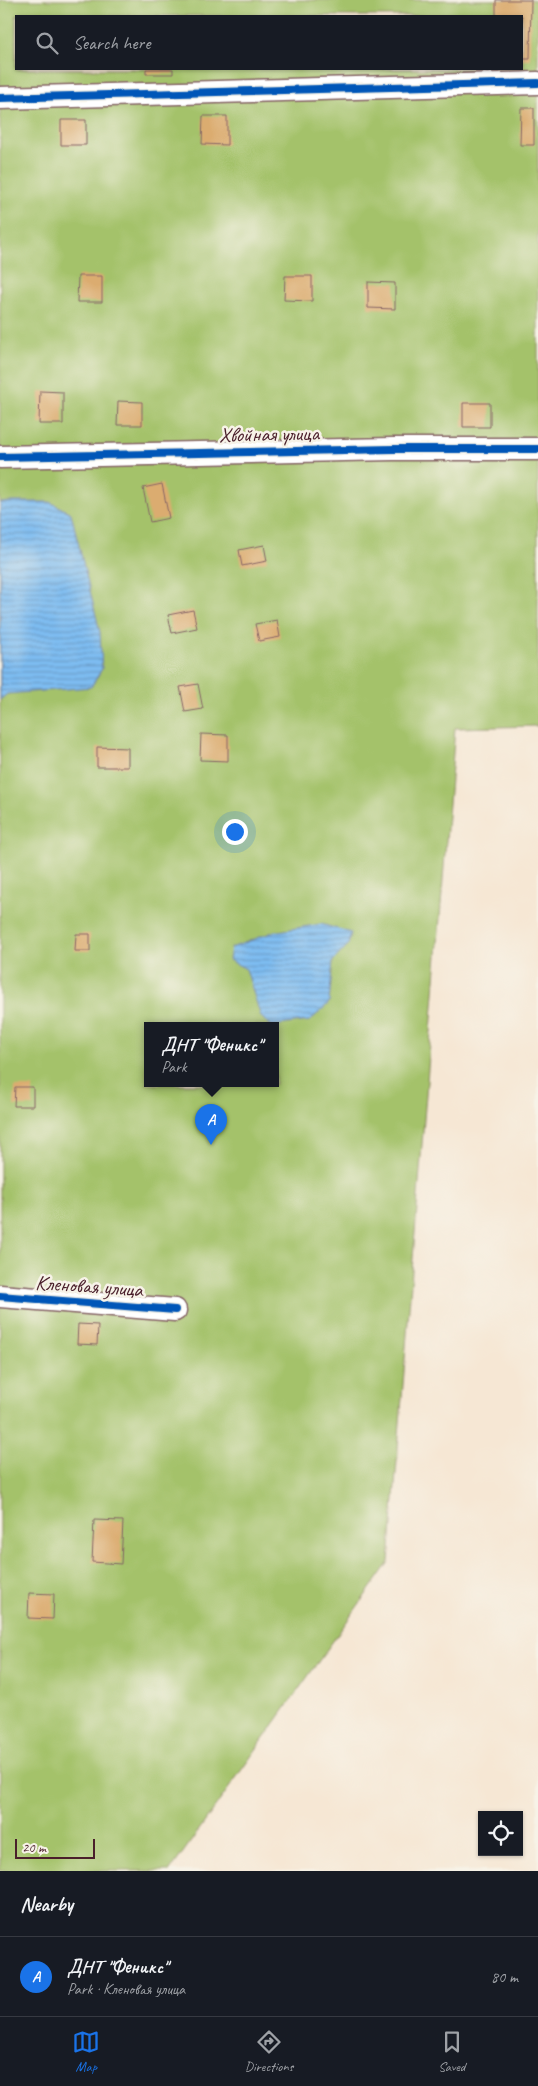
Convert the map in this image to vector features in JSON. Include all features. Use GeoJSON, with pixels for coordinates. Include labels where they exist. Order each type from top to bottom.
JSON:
{"type":"FeatureCollection","features":[{"type":"Feature","properties":{"kind":"street"},"geometry":{"type":"LineString","coordinates":[[0,98],[538,82]]}},
{"type":"Feature","properties":{"kind":"street","name":"Хвойная улица"},"geometry":{"type":"LineString","coordinates":[[0,457],[393,449],[538,450]]}},
{"type":"Feature","properties":{"kind":"street","name":"Кленовая улица"},"geometry":{"type":"LineString","coordinates":[[0,1296],[175,1310]]}},
{"type":"Feature","properties":{"kind":"green space"},"geometry":{"type":"Polygon","coordinates":[[[0,0],[538,0],[538,726],[455,728],[389,1562],[170,1871],[0,1871],[0,0]]]}},
{"type":"Feature","properties":{"kind":"water"},"geometry":{"type":"Polygon","coordinates":[[[50,502],[71,513],[100,632],[102,669],[91,687],[7,694],[0,700],[0,503],[50,502]]]}},
{"type":"Feature","properties":{"kind":"water"},"geometry":{"type":"Polygon","coordinates":[[[321,924],[351,933],[348,945],[333,961],[329,1003],[310,1021],[279,1025],[279,1022],[267,1022],[261,1017],[246,969],[229,960],[231,948],[273,932],[321,924]]]}},
{"type":"Feature","properties":{"kind":"building"},"geometry":{"type":"Polygon","coordinates":[[[496,0],[531,0],[530,59],[523,59],[523,15],[496,15],[496,0]]]}},
{"type":"Feature","properties":{"kind":"building"},"geometry":{"type":"Polygon","coordinates":[[[146,70],[173,70],[173,74],[146,74],[146,70]]]}},
{"type":"Feature","properties":{"kind":"building"},"geometry":{"type":"Polygon","coordinates":[[[521,108],[534,108],[534,145],[520,145],[521,108]]]}},
{"type":"Feature","properties":{"kind":"building"},"geometry":{"type":"Polygon","coordinates":[[[203,116],[227,116],[227,145],[202,144],[203,116]]]}},
{"type":"Feature","properties":{"kind":"building"},"geometry":{"type":"Polygon","coordinates":[[[61,120],[86,120],[86,145],[61,145],[61,120]]]}},
{"type":"Feature","properties":{"kind":"building"},"geometry":{"type":"Polygon","coordinates":[[[78,276],[102,276],[102,302],[77,302],[78,276]]]}},
{"type":"Feature","properties":{"kind":"building"},"geometry":{"type":"Polygon","coordinates":[[[285,276],[312,276],[312,301],[284,300],[285,276]]]}},
{"type":"Feature","properties":{"kind":"building"},"geometry":{"type":"Polygon","coordinates":[[[368,282],[395,283],[395,309],[368,308],[368,282]]]}},
{"type":"Feature","properties":{"kind":"building"},"geometry":{"type":"Polygon","coordinates":[[[40,391],[63,392],[63,424],[39,424],[40,391]]]}},
{"type":"Feature","properties":{"kind":"building"},"geometry":{"type":"Polygon","coordinates":[[[118,401],[142,402],[142,425],[117,425],[118,401]]]}},
{"type":"Feature","properties":{"kind":"building"},"geometry":{"type":"Polygon","coordinates":[[[463,403],[490,403],[490,427],[463,427],[463,403]]]}},
{"type":"Feature","properties":{"kind":"building"},"geometry":{"type":"Polygon","coordinates":[[[162,484],[169,518],[150,522],[143,488],[162,484]]]}},
{"type":"Feature","properties":{"kind":"building"},"geometry":{"type":"Polygon","coordinates":[[[264,545],[267,561],[242,566],[239,550],[264,545]]]}},
{"type":"Feature","properties":{"kind":"building"},"geometry":{"type":"Polygon","coordinates":[[[193,610],[197,628],[172,633],[168,615],[193,610]]]}},
{"type":"Feature","properties":{"kind":"building"},"geometry":{"type":"Polygon","coordinates":[[[277,620],[280,637],[259,641],[255,624],[277,620]]]}},
{"type":"Feature","properties":{"kind":"building"},"geometry":{"type":"Polygon","coordinates":[[[198,684],[203,709],[185,712],[180,687],[198,684]]]}},
{"type":"Feature","properties":{"kind":"building"},"geometry":{"type":"Polygon","coordinates":[[[201,734],[228,735],[228,761],[200,760],[201,734]]]}},
{"type":"Feature","properties":{"kind":"building"},"geometry":{"type":"Polygon","coordinates":[[[97,747],[128,748],[128,767],[97,767],[97,747]]]}},
{"type":"Feature","properties":{"kind":"building"},"geometry":{"type":"Polygon","coordinates":[[[76,934],[90,934],[90,951],[75,951],[76,934]]]}},
{"type":"Feature","properties":{"kind":"building"},"geometry":{"type":"Polygon","coordinates":[[[15,1087],[33,1087],[33,1106],[14,1106],[15,1087]]]}},
{"type":"Feature","properties":{"kind":"building"},"geometry":{"type":"Polygon","coordinates":[[[78,1324],[98,1325],[97,1345],[77,1344],[78,1324]]]}},
{"type":"Feature","properties":{"kind":"building"},"geometry":{"type":"Polygon","coordinates":[[[94,1520],[123,1521],[121,1564],[92,1562],[94,1520]]]}},
{"type":"Feature","properties":{"kind":"building"},"geometry":{"type":"Polygon","coordinates":[[[29,1593],[54,1594],[53,1619],[28,1618],[29,1593]]]}},
{"type":"Feature","properties":{"kind":"cycle path"},"geometry":{"type":"LineString","coordinates":[[0,98],[538,83]]}},
{"type":"Feature","properties":{"kind":"cycle path"},"geometry":{"type":"LineString","coordinates":[[0,457],[393,449],[538,449]]}},
{"type":"Feature","properties":{"kind":"cycle path"},"geometry":{"type":"LineString","coordinates":[[0,1296],[175,1310]]}},
{"type":"Feature","properties":{"kind":"place","name":"ДНТ \"Феникс\""},"geometry":{"type":"Point","coordinates":[211,1145]}}]}
